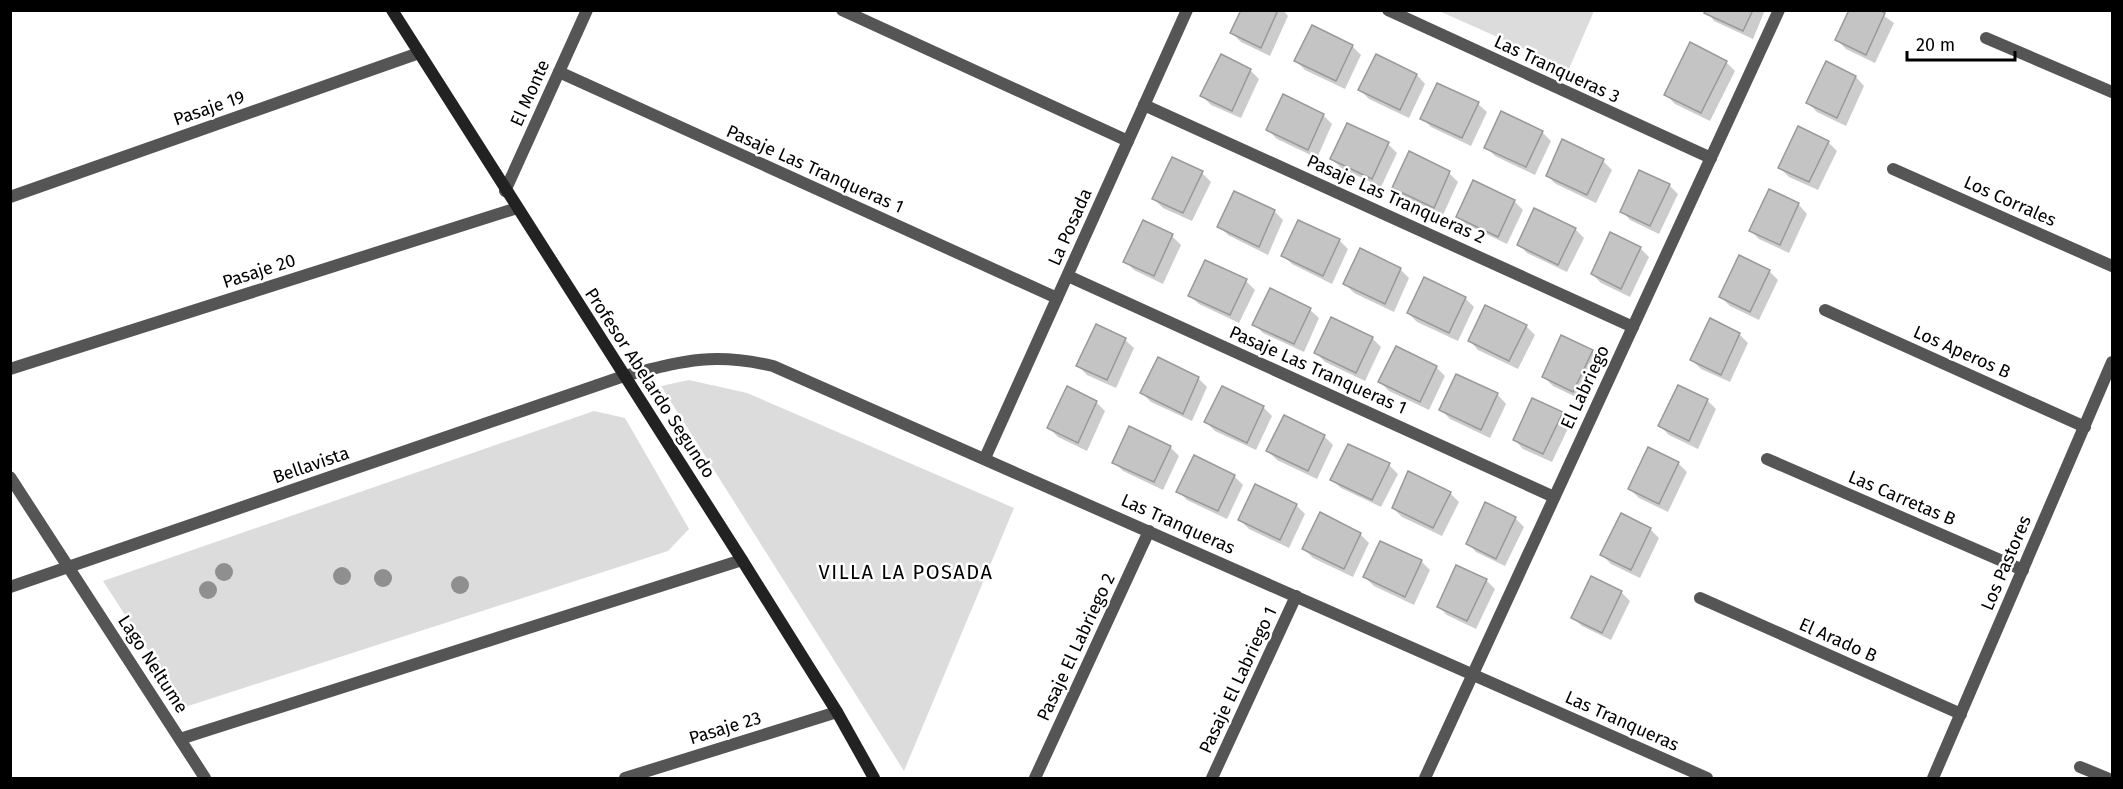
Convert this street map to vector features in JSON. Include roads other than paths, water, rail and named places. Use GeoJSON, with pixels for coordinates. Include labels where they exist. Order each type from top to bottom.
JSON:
{"type":"FeatureCollection","features":[{"type":"Feature","properties":{"kind":"street","name":"Profesor Abelardo Segundo"},"geometry":{"type":"LineString","coordinates":[[392,10],[505,191],[742,560],[837,712],[874,778]]}},
{"type":"Feature","properties":{"kind":"street","name":"El Monte"},"geometry":{"type":"LineString","coordinates":[[505,191],[587,10]]}},
{"type":"Feature","properties":{"kind":"street"},"geometry":{"type":"LineString","coordinates":[[843,10],[1128,141]]}},
{"type":"Feature","properties":{"kind":"street","name":"La Posada"},"geometry":{"type":"LineString","coordinates":[[985,458],[1187,10]]}},
{"type":"Feature","properties":{"kind":"street","name":"Las Tranqueras 3"},"geometry":{"type":"LineString","coordinates":[[1388,10],[1711,158]]}},
{"type":"Feature","properties":{"kind":"street","name":"El Labriego"},"geometry":{"type":"LineString","coordinates":[[1425,778],[1779,10]]}},
{"type":"Feature","properties":{"kind":"street"},"geometry":{"type":"LineString","coordinates":[[1986,38],[2112,92]]}},
{"type":"Feature","properties":{"kind":"street","name":"Pasaje 19"},"geometry":{"type":"LineString","coordinates":[[10,197],[419,53]]}},
{"type":"Feature","properties":{"kind":"street","name":"Pasaje Las Tranqueras 1"},"geometry":{"type":"LineString","coordinates":[[559,72],[1057,298]]}},
{"type":"Feature","properties":{"kind":"street","name":"Pasaje Las Tranqueras 2"},"geometry":{"type":"LineString","coordinates":[[1144,105],[1633,327]]}},
{"type":"Feature","properties":{"kind":"street","name":"Los Corrales"},"geometry":{"type":"LineString","coordinates":[[1893,168],[2112,266]]}},
{"type":"Feature","properties":{"kind":"street","name":"Pasaje 20"},"geometry":{"type":"LineString","coordinates":[[10,369],[517,208]]}},
{"type":"Feature","properties":{"kind":"street","name":"Pasaje Las Tranqueras 1"},"geometry":{"type":"LineString","coordinates":[[1068,276],[1554,497]]}},
{"type":"Feature","properties":{"kind":"street","name":"Los Aperos B"},"geometry":{"type":"LineString","coordinates":[[1825,310],[2085,427]]}},
{"type":"Feature","properties":{"kind":"street","name":"Las Tranqueras"},"geometry":{"type":"LineString","coordinates":[[624,375],[697,358],[740,358],[773,366],[1707,778]]}},
{"type":"Feature","properties":{"kind":"street","name":"Los Pastores"},"geometry":{"type":"LineString","coordinates":[[1933,778],[2112,362]]}},
{"type":"Feature","properties":{"kind":"street","name":"Bellavista"},"geometry":{"type":"LineString","coordinates":[[10,587],[624,375]]}},
{"type":"Feature","properties":{"kind":"street","name":"Las Carretas B"},"geometry":{"type":"LineString","coordinates":[[1767,459],[2023,570]]}},
{"type":"Feature","properties":{"kind":"street","name":"Lago Neltume"},"geometry":{"type":"LineString","coordinates":[[10,477],[205,778]]}},
{"type":"Feature","properties":{"kind":"street","name":"Pasaje El Labriego 2"},"geometry":{"type":"LineString","coordinates":[[1035,778],[1149,531]]}},
{"type":"Feature","properties":{"kind":"street"},"geometry":{"type":"LineString","coordinates":[[180,739],[742,560]]}},
{"type":"Feature","properties":{"kind":"street","name":"Pasaje El Labriego 1"},"geometry":{"type":"LineString","coordinates":[[1212,778],[1296,596]]}},
{"type":"Feature","properties":{"kind":"street","name":"El Arado B"},"geometry":{"type":"LineString","coordinates":[[1700,598],[1961,714]]}},
{"type":"Feature","properties":{"kind":"street","name":"Pasaje 23"},"geometry":{"type":"LineString","coordinates":[[625,778],[837,712]]}},
{"type":"Feature","properties":{"kind":"street"},"geometry":{"type":"LineString","coordinates":[[2080,767],[2107,778]]}},
{"type":"Feature","properties":{"kind":"district","name":"VILLA LA POSADA"},"geometry":{"type":"Point","coordinates":[906,572]}}]}
